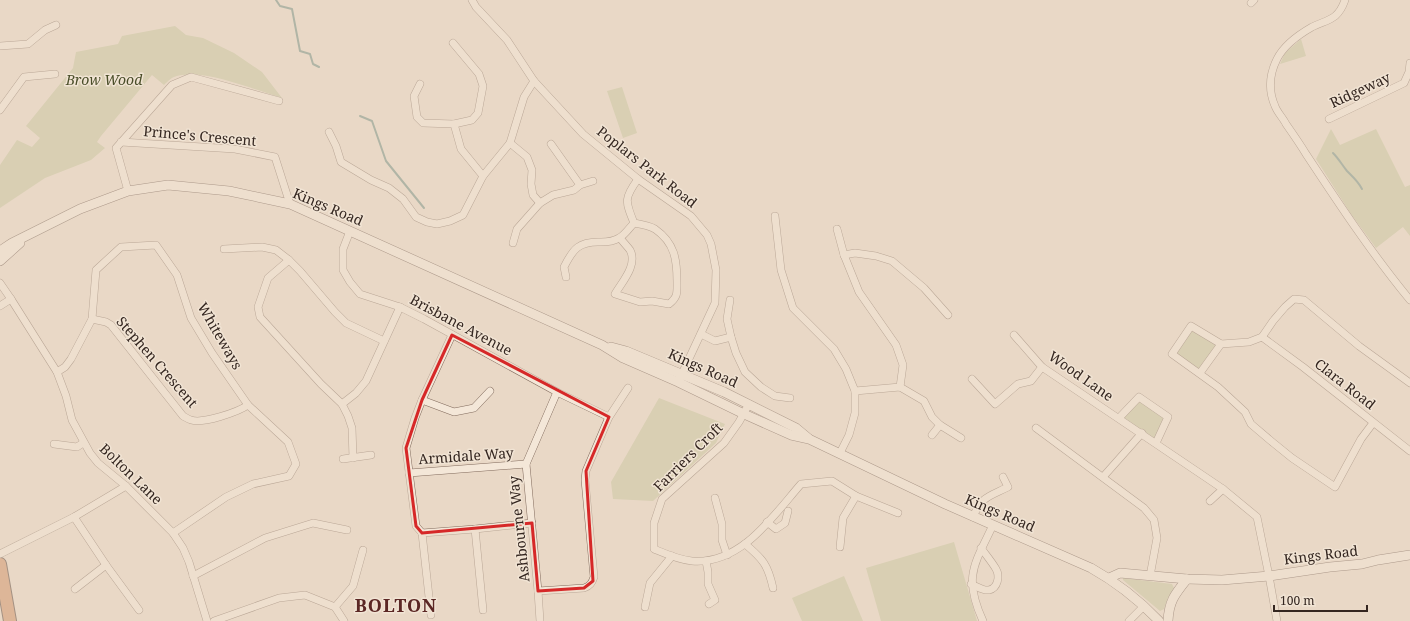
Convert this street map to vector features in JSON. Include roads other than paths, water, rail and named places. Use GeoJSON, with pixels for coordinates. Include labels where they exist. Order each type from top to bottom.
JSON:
{"type":"FeatureCollection","features":[{"type":"Feature","properties":{"kind":"highway"},"geometry":{"type":"LineString","coordinates":[[0,564],[10,621]]}},
{"type":"Feature","properties":{"kind":"street","name":"Poplars Park Road"},"geometry":{"type":"LineString","coordinates":[[472,0],[476,7],[507,40],[534,81],[583,134],[638,179],[691,216],[707,235],[711,244],[716,270],[715,303],[680,378]]}},
{"type":"Feature","properties":{"kind":"street"},"geometry":{"type":"LineString","coordinates":[[1345,0],[1342,10],[1331,20],[1313,27],[1301,34],[1283,50],[1270,75],[1270,91],[1275,108],[1350,221],[1410,300]]}},
{"type":"Feature","properties":{"kind":"street"},"geometry":{"type":"LineString","coordinates":[[0,46],[28,44],[45,30],[56,25]]}},
{"type":"Feature","properties":{"kind":"street"},"geometry":{"type":"LineString","coordinates":[[420,84],[414,96],[417,117],[423,123],[454,124],[472,120],[478,113],[484,86],[479,74],[453,43]]}},
{"type":"Feature","properties":{"kind":"street","name":"Ridgeway"},"geometry":{"type":"LineString","coordinates":[[1329,119],[1404,83],[1409,72],[1410,63]]}},
{"type":"Feature","properties":{"kind":"street"},"geometry":{"type":"LineString","coordinates":[[0,110],[24,77],[55,74]]}},
{"type":"Feature","properties":{"kind":"street"},"geometry":{"type":"LineString","coordinates":[[128,191],[116,148],[172,85],[191,77],[279,101]]}},
{"type":"Feature","properties":{"kind":"street"},"geometry":{"type":"LineString","coordinates":[[329,132],[336,146],[341,162],[371,180],[389,188],[403,199],[416,217],[427,222],[437,224],[450,221],[463,215],[483,176],[510,143],[524,97],[534,81]]}},
{"type":"Feature","properties":{"kind":"street"},"geometry":{"type":"LineString","coordinates":[[454,124],[461,149],[483,176]]}},
{"type":"Feature","properties":{"kind":"street","name":"Prince's Crescent"},"geometry":{"type":"LineString","coordinates":[[121,142],[235,149],[275,157],[290,204]]}},
{"type":"Feature","properties":{"kind":"street"},"geometry":{"type":"LineString","coordinates":[[510,143],[527,157],[532,170],[531,184],[533,195],[540,203]]}},
{"type":"Feature","properties":{"kind":"street"},"geometry":{"type":"LineString","coordinates":[[551,144],[580,185]]}},
{"type":"Feature","properties":{"kind":"street"},"geometry":{"type":"LineString","coordinates":[[620,238],[629,249],[632,260],[630,270],[615,294],[640,302],[652,301],[669,304],[674,300],[677,295],[677,264],[672,248],[654,229],[634,222],[628,207],[627,200],[629,192],[638,179]]}},
{"type":"Feature","properties":{"kind":"street"},"geometry":{"type":"LineString","coordinates":[[513,243],[517,229],[540,203],[553,195],[574,190],[580,185],[593,181]]}},
{"type":"Feature","properties":{"kind":"street","name":"Kings Road"},"geometry":{"type":"LineString","coordinates":[[0,252],[12,243],[80,208],[128,191],[168,185],[229,191],[290,204],[602,345],[626,351],[680,378],[744,414],[791,435],[809,439],[920,493],[1091,568],[1109,578],[1120,573],[1187,579],[1222,580],[1269,576],[1362,564],[1410,555]]}},
{"type":"Feature","properties":{"kind":"street"},"geometry":{"type":"LineString","coordinates":[[775,216],[781,270],[793,308],[834,349],[846,369],[854,391],[855,413],[849,435],[840,453]]}},
{"type":"Feature","properties":{"kind":"street"},"geometry":{"type":"LineString","coordinates":[[566,277],[561,269],[578,246],[590,242],[608,242],[620,238],[634,222]]}},
{"type":"Feature","properties":{"kind":"street"},"geometry":{"type":"LineString","coordinates":[[837,229],[844,255],[858,292],[896,345],[903,365],[900,387]]}},
{"type":"Feature","properties":{"kind":"street","name":"Brisbane Avenue"},"geometry":{"type":"LineString","coordinates":[[350,231],[343,249],[343,270],[350,282],[360,294],[400,308],[452,334],[557,392],[609,417]]}},
{"type":"Feature","properties":{"kind":"street","name":"Kings Road"},"geometry":{"type":"LineString","coordinates":[[0,261],[31,234]]}},
{"type":"Feature","properties":{"kind":"street","name":"Whiteways"},"geometry":{"type":"LineString","coordinates":[[57,372],[65,367],[71,359],[92,319],[96,270],[121,247],[156,245],[177,275],[191,318],[212,354],[248,405],[288,442],[296,464],[289,476],[253,484],[226,497],[173,533]]}},
{"type":"Feature","properties":{"kind":"street"},"geometry":{"type":"LineString","coordinates":[[224,249],[262,247],[276,250],[289,260],[346,323],[384,341]]}},
{"type":"Feature","properties":{"kind":"street"},"geometry":{"type":"LineString","coordinates":[[844,255],[855,253],[876,256],[892,262],[924,288],[948,315]]}},
{"type":"Feature","properties":{"kind":"street"},"geometry":{"type":"LineString","coordinates":[[289,260],[268,278],[258,307],[260,317],[321,384],[342,404],[352,428],[354,458]]}},
{"type":"Feature","properties":{"kind":"street","name":"Bolton Lane"},"geometry":{"type":"LineString","coordinates":[[0,284],[57,372],[66,396],[72,420],[84,443],[98,463],[126,486],[173,533],[183,548],[189,562],[207,621]]}},
{"type":"Feature","properties":{"kind":"street"},"geometry":{"type":"LineString","coordinates":[[0,306],[11,299]]}},
{"type":"Feature","properties":{"kind":"street"},"geometry":{"type":"LineString","coordinates":[[1374,423],[1361,439],[1335,487],[1271,442],[1250,424],[1245,412],[1218,386],[1172,354],[1191,326],[1222,344],[1249,342],[1262,337],[1285,307],[1294,299],[1304,300],[1359,346],[1410,383]]}},
{"type":"Feature","properties":{"kind":"street"},"geometry":{"type":"LineString","coordinates":[[730,300],[727,319],[736,353],[745,372],[761,387],[775,396],[790,398]]}},
{"type":"Feature","properties":{"kind":"street"},"geometry":{"type":"LineString","coordinates":[[342,404],[366,381],[400,308]]}},
{"type":"Feature","properties":{"kind":"street","name":"Stephen Crescent"},"geometry":{"type":"LineString","coordinates":[[92,319],[106,322],[111,325],[183,416],[192,421],[205,420],[242,409],[248,405]]}},
{"type":"Feature","properties":{"kind":"street"},"geometry":{"type":"LineString","coordinates":[[431,615],[422,533],[416,526],[406,448],[414,418],[452,334]]}},
{"type":"Feature","properties":{"kind":"street"},"geometry":{"type":"LineString","coordinates":[[701,334],[715,341],[731,337]]}},
{"type":"Feature","properties":{"kind":"street","name":"Wood Lane"},"geometry":{"type":"LineString","coordinates":[[1014,335],[1042,367],[1223,489],[1257,516],[1276,621]]}},
{"type":"Feature","properties":{"kind":"street","name":"Clara Road"},"geometry":{"type":"LineString","coordinates":[[1262,337],[1410,451]]}},
{"type":"Feature","properties":{"kind":"street"},"geometry":{"type":"LineString","coordinates":[[1200,373],[1222,344]]}},
{"type":"Feature","properties":{"kind":"street"},"geometry":{"type":"LineString","coordinates":[[972,378],[995,404],[1018,384],[1031,381],[1042,367]]}},
{"type":"Feature","properties":{"kind":"street","name":"Kings Road"},"geometry":{"type":"LineString","coordinates":[[680,378],[749,404],[796,428],[809,439]]}},
{"type":"Feature","properties":{"kind":"street"},"geometry":{"type":"LineString","coordinates":[[854,391],[900,387],[924,401],[932,417],[961,438]]}},
{"type":"Feature","properties":{"kind":"street"},"geometry":{"type":"LineString","coordinates":[[538,591],[584,588],[590,586],[593,581],[594,577],[585,480],[586,471],[609,417],[628,388]]}},
{"type":"Feature","properties":{"kind":"street"},"geometry":{"type":"LineString","coordinates":[[422,400],[454,412],[474,408],[490,391]]}},
{"type":"Feature","properties":{"kind":"street","name":"Ashbourne Way"},"geometry":{"type":"LineString","coordinates":[[540,621],[526,464],[557,392]]}},
{"type":"Feature","properties":{"kind":"street","name":"Wood Lane"},"geometry":{"type":"LineString","coordinates":[[1119,418],[1139,397],[1168,416],[1156,443]]}},
{"type":"Feature","properties":{"kind":"street"},"geometry":{"type":"LineString","coordinates":[[744,414],[749,404]]}},
{"type":"Feature","properties":{"kind":"street","name":"Farriers Croft"},"geometry":{"type":"LineString","coordinates":[[744,414],[724,443],[662,498],[654,523],[654,549],[672,556],[692,561],[706,561],[727,555],[745,544],[801,484],[832,481],[856,496],[898,513]]}},
{"type":"Feature","properties":{"kind":"street"},"geometry":{"type":"LineString","coordinates":[[932,435],[940,424]]}},
{"type":"Feature","properties":{"kind":"street"},"geometry":{"type":"LineString","coordinates":[[1036,428],[1144,508],[1154,520],[1157,538],[1150,576]]}},
{"type":"Feature","properties":{"kind":"street"},"geometry":{"type":"LineString","coordinates":[[1103,477],[1142,433]]}},
{"type":"Feature","properties":{"kind":"street"},"geometry":{"type":"LineString","coordinates":[[54,444],[77,447],[84,443]]}},
{"type":"Feature","properties":{"kind":"street"},"geometry":{"type":"LineString","coordinates":[[343,458],[371,455]]}},
{"type":"Feature","properties":{"kind":"street","name":"Armidale Way"},"geometry":{"type":"LineString","coordinates":[[409,473],[526,464]]}},
{"type":"Feature","properties":{"kind":"street"},"geometry":{"type":"LineString","coordinates":[[973,517],[982,500],[1008,487],[1004,477]]}},
{"type":"Feature","properties":{"kind":"street"},"geometry":{"type":"LineString","coordinates":[[0,554],[74,517],[126,486]]}},
{"type":"Feature","properties":{"kind":"street"},"geometry":{"type":"LineString","coordinates":[[1210,501],[1223,489]]}},
{"type":"Feature","properties":{"kind":"street"},"geometry":{"type":"LineString","coordinates":[[840,547],[843,518],[856,496]]}},
{"type":"Feature","properties":{"kind":"street"},"geometry":{"type":"LineString","coordinates":[[715,498],[722,524],[722,540],[727,555]]}},
{"type":"Feature","properties":{"kind":"street"},"geometry":{"type":"LineString","coordinates":[[767,522],[776,529],[786,523],[788,510]]}},
{"type":"Feature","properties":{"kind":"street"},"geometry":{"type":"LineString","coordinates":[[74,517],[106,566],[139,610]]}},
{"type":"Feature","properties":{"kind":"street"},"geometry":{"type":"LineString","coordinates":[[193,576],[265,538],[313,523],[347,530]]}},
{"type":"Feature","properties":{"kind":"street"},"geometry":{"type":"LineString","coordinates":[[422,533],[532,523]]}},
{"type":"Feature","properties":{"kind":"street"},"geometry":{"type":"LineString","coordinates":[[983,621],[977,609],[971,584],[972,574],[981,548],[993,525]]}},
{"type":"Feature","properties":{"kind":"street"},"geometry":{"type":"LineString","coordinates":[[475,529],[483,610]]}},
{"type":"Feature","properties":{"kind":"street"},"geometry":{"type":"LineString","coordinates":[[745,544],[759,556],[770,572],[773,588]]}},
{"type":"Feature","properties":{"kind":"street"},"geometry":{"type":"LineString","coordinates":[[971,584],[989,590],[996,585],[999,578],[997,570],[981,548]]}},
{"type":"Feature","properties":{"kind":"street"},"geometry":{"type":"LineString","coordinates":[[335,607],[353,586],[363,550]]}},
{"type":"Feature","properties":{"kind":"street"},"geometry":{"type":"LineString","coordinates":[[645,607],[650,583],[672,556]]}},
{"type":"Feature","properties":{"kind":"street"},"geometry":{"type":"LineString","coordinates":[[706,561],[708,584],[715,600],[709,604]]}},
{"type":"Feature","properties":{"kind":"street"},"geometry":{"type":"LineString","coordinates":[[75,589],[106,566]]}},
{"type":"Feature","properties":{"kind":"street"},"geometry":{"type":"LineString","coordinates":[[1109,578],[1144,606],[1158,621]]}},
{"type":"Feature","properties":{"kind":"street"},"geometry":{"type":"LineString","coordinates":[[1168,621],[1169,608],[1174,594],[1187,579]]}},
{"type":"Feature","properties":{"kind":"street"},"geometry":{"type":"LineString","coordinates":[[214,621],[279,598],[305,595],[335,607],[344,621]]}},
{"type":"Feature","properties":{"kind":"street"},"geometry":{"type":"LineString","coordinates":[[647,600],[655,600]]}},
{"type":"Feature","properties":{"kind":"street"},"geometry":{"type":"LineString","coordinates":[[1129,621],[1144,606]]}},
{"type":"Feature","properties":{"kind":"waterway"},"geometry":{"type":"LineString","coordinates":[[276,0],[280,6],[292,9],[300,51],[310,54],[313,64],[319,67]]}},
{"type":"Feature","properties":{"kind":"waterway"},"geometry":{"type":"LineString","coordinates":[[360,116],[372,121],[386,161],[424,208]]}},
{"type":"Feature","properties":{"kind":"waterway"},"geometry":{"type":"LineString","coordinates":[[1333,153],[1362,189]]}},
{"type":"Feature","properties":{"kind":"district","name":"BOLTON"},"geometry":{"type":"Point","coordinates":[396,606]}},
{"type":"Feature","properties":{"kind":"park label","name":"Brow Wood"},"geometry":{"type":"Point","coordinates":[104,80]}}]}
